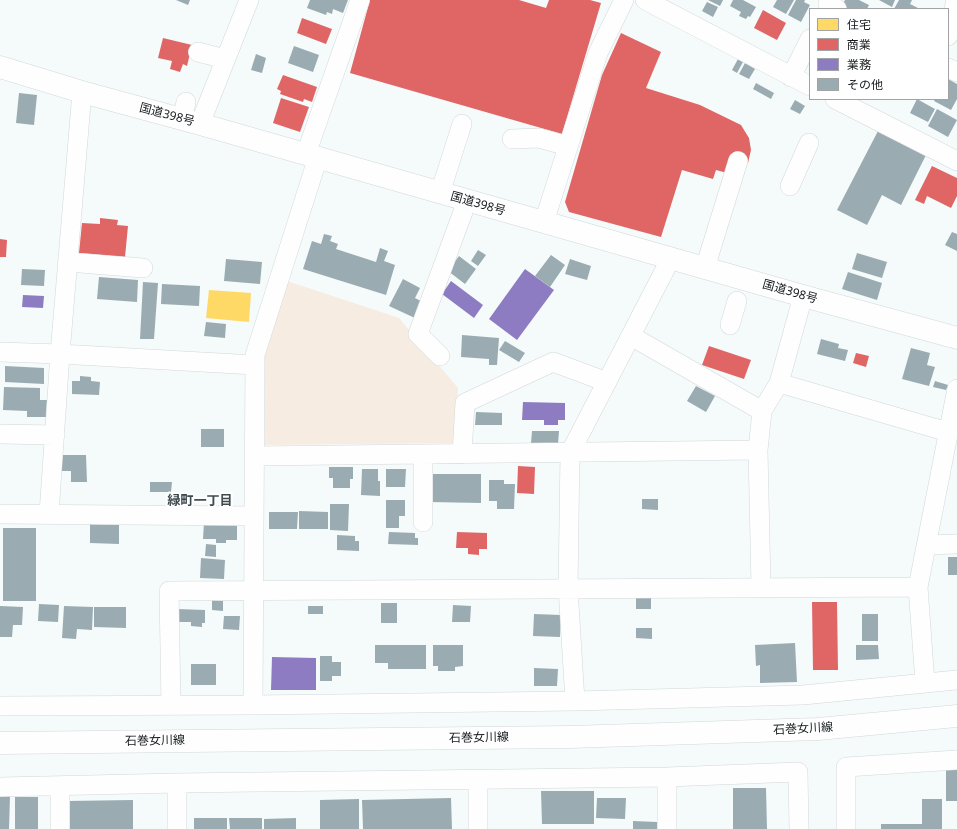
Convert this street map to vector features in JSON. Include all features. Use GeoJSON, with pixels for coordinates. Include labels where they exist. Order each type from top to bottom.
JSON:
{"type":"FeatureCollection","features":[{"type":"Feature","properties":{"kind":"main road","name":"国道398号"},"geometry":{"type":"LineString","coordinates":[[0,67],[82,92],[189,115],[312,156],[803,296],[957,338]]}},
{"type":"Feature","properties":{"kind":"main road","name":"石巻女川線"},"geometry":{"type":"LineString","coordinates":[[0,743],[570,737],[818,729],[957,716]]}},
{"type":"Feature","properties":{"kind":"street"},"geometry":{"type":"LineString","coordinates":[[189,115],[225,59],[248,0]]}},
{"type":"Feature","properties":{"kind":"street"},"geometry":{"type":"LineString","coordinates":[[252,705],[255,355],[312,156],[360,0]]}},
{"type":"Feature","properties":{"kind":"street"},"geometry":{"type":"LineString","coordinates":[[544,222],[598,53],[624,0]]}},
{"type":"Feature","properties":{"kind":"street"},"geometry":{"type":"LineString","coordinates":[[645,0],[790,77],[809,86]]}},
{"type":"Feature","properties":{"kind":"street"},"geometry":{"type":"LineString","coordinates":[[949,32],[956,0]]}},
{"type":"Feature","properties":{"kind":"street"},"geometry":{"type":"LineString","coordinates":[[790,77],[809,41]]}},
{"type":"Feature","properties":{"kind":"street"},"geometry":{"type":"LineString","coordinates":[[198,52],[225,59]]}},
{"type":"Feature","properties":{"kind":"street"},"geometry":{"type":"LineString","coordinates":[[49,514],[60,354],[82,92]]}},
{"type":"Feature","properties":{"kind":"street"},"geometry":{"type":"LineString","coordinates":[[837,100],[957,160]]}},
{"type":"Feature","properties":{"kind":"street"},"geometry":{"type":"LineString","coordinates":[[440,193],[462,124]]}},
{"type":"Feature","properties":{"kind":"street"},"geometry":{"type":"LineString","coordinates":[[512,139],[539,138],[568,146]]}},
{"type":"Feature","properties":{"kind":"street"},"geometry":{"type":"LineString","coordinates":[[790,186],[809,143]]}},
{"type":"Feature","properties":{"kind":"street"},"geometry":{"type":"LineString","coordinates":[[705,268],[738,161]]}},
{"type":"Feature","properties":{"kind":"street"},"geometry":{"type":"LineString","coordinates":[[440,356],[418,334],[467,201]]}},
{"type":"Feature","properties":{"kind":"street"},"geometry":{"type":"LineString","coordinates":[[575,702],[568,588],[570,453],[671,258]]}},
{"type":"Feature","properties":{"kind":"street"},"geometry":{"type":"LineString","coordinates":[[68,262],[142,268]]}},
{"type":"Feature","properties":{"kind":"street"},"geometry":{"type":"LineString","coordinates":[[761,587],[758,450],[762,411],[779,383],[803,296]]}},
{"type":"Feature","properties":{"kind":"street"},"geometry":{"type":"LineString","coordinates":[[730,325],[737,301]]}},
{"type":"Feature","properties":{"kind":"street"},"geometry":{"type":"LineString","coordinates":[[631,336],[762,411]]}},
{"type":"Feature","properties":{"kind":"street"},"geometry":{"type":"LineString","coordinates":[[0,352],[255,365]]}},
{"type":"Feature","properties":{"kind":"street"},"geometry":{"type":"LineString","coordinates":[[462,454],[465,402],[553,362],[607,382]]}},
{"type":"Feature","properties":{"kind":"street"},"geometry":{"type":"LineString","coordinates":[[779,383],[948,432]]}},
{"type":"Feature","properties":{"kind":"street"},"geometry":{"type":"LineString","coordinates":[[925,683],[918,587],[957,389]]}},
{"type":"Feature","properties":{"kind":"street"},"geometry":{"type":"LineString","coordinates":[[0,434],[55,435]]}},
{"type":"Feature","properties":{"kind":"street"},"geometry":{"type":"LineString","coordinates":[[255,456],[758,450]]}},
{"type":"Feature","properties":{"kind":"street"},"geometry":{"type":"LineString","coordinates":[[423,454],[423,522]]}},
{"type":"Feature","properties":{"kind":"street"},"geometry":{"type":"LineString","coordinates":[[0,514],[253,516]]}},
{"type":"Feature","properties":{"kind":"street"},"geometry":{"type":"LineString","coordinates":[[926,545],[957,544]]}},
{"type":"Feature","properties":{"kind":"street"},"geometry":{"type":"LineString","coordinates":[[171,705],[170,591],[918,587]]}},
{"type":"Feature","properties":{"kind":"street"},"geometry":{"type":"LineString","coordinates":[[0,706],[575,702],[803,695],[957,680]]}},
{"type":"Feature","properties":{"kind":"street"},"geometry":{"type":"LineString","coordinates":[[846,829],[846,767],[957,760]]}},
{"type":"Feature","properties":{"kind":"street"},"geometry":{"type":"LineString","coordinates":[[0,787],[177,783],[667,777],[798,772],[799,829]]}},
{"type":"Feature","properties":{"kind":"street"},"geometry":{"type":"LineString","coordinates":[[667,777],[667,829]]}},
{"type":"Feature","properties":{"kind":"street"},"geometry":{"type":"LineString","coordinates":[[478,780],[478,829]]}},
{"type":"Feature","properties":{"kind":"street"},"geometry":{"type":"LineString","coordinates":[[177,783],[177,829]]}},
{"type":"Feature","properties":{"kind":"street"},"geometry":{"type":"LineString","coordinates":[[60,786],[60,829]]}},
{"type":"Feature","properties":{"kind":"shaded area"},"geometry":{"type":"Polygon","coordinates":[[[287,281],[399,318],[458,388],[455,443],[265,445],[265,341],[287,281]]]}},
{"type":"Feature","properties":{"kind":"building: 住宅"},"geometry":{"type":"Polygon","coordinates":[[[209,290],[251,293],[249,322],[206,318],[209,290]]]}},
{"type":"Feature","properties":{"kind":"building: 商業"},"geometry":{"type":"Polygon","coordinates":[[[370,0],[519,0],[546,8],[549,0],[590,0],[601,3],[562,134],[350,73],[370,0]]]}},
{"type":"Feature","properties":{"kind":"building: 商業"},"geometry":{"type":"Polygon","coordinates":[[[763,10],[786,23],[777,40],[754,28],[763,10]]]}},
{"type":"Feature","properties":{"kind":"building: 商業"},"geometry":{"type":"Polygon","coordinates":[[[302,18],[332,29],[326,44],[297,33],[302,18]]]}},
{"type":"Feature","properties":{"kind":"building: 商業"},"geometry":{"type":"Polygon","coordinates":[[[621,33],[661,52],[646,88],[700,105],[741,125],[749,138],[751,150],[748,163],[731,160],[727,173],[716,170],[713,179],[682,170],[661,237],[569,212],[565,202],[602,75],[621,33]]]}},
{"type":"Feature","properties":{"kind":"building: 商業"},"geometry":{"type":"Polygon","coordinates":[[[163,38],[192,45],[187,66],[183,64],[180,72],[170,69],[172,61],[158,58],[163,38]]]}},
{"type":"Feature","properties":{"kind":"building: 商業"},"geometry":{"type":"Polygon","coordinates":[[[283,75],[317,87],[312,102],[304,99],[303,102],[280,94],[281,91],[277,89],[283,75]]]}},
{"type":"Feature","properties":{"kind":"building: 商業"},"geometry":{"type":"Polygon","coordinates":[[[281,98],[309,107],[300,132],[273,123],[281,98]]]}},
{"type":"Feature","properties":{"kind":"building: 商業"},"geometry":{"type":"Polygon","coordinates":[[[932,166],[957,178],[957,196],[951,208],[927,196],[924,204],[915,200],[932,166]]]}},
{"type":"Feature","properties":{"kind":"building: 商業"},"geometry":{"type":"Polygon","coordinates":[[[100,218],[118,220],[117,225],[128,226],[125,257],[79,253],[82,223],[100,224],[100,218]]]}},
{"type":"Feature","properties":{"kind":"building: 商業"},"geometry":{"type":"Polygon","coordinates":[[[0,239],[7,240],[6,257],[0,257],[0,239]]]}},
{"type":"Feature","properties":{"kind":"building: 商業"},"geometry":{"type":"Polygon","coordinates":[[[709,346],[751,360],[744,379],[702,365],[709,346]]]}},
{"type":"Feature","properties":{"kind":"building: 商業"},"geometry":{"type":"Polygon","coordinates":[[[856,353],[869,356],[866,367],[853,363],[856,353]]]}},
{"type":"Feature","properties":{"kind":"building: 商業"},"geometry":{"type":"Polygon","coordinates":[[[518,466],[535,467],[534,494],[517,493],[518,466]]]}},
{"type":"Feature","properties":{"kind":"building: 商業"},"geometry":{"type":"Polygon","coordinates":[[[457,532],[487,533],[487,549],[479,549],[479,555],[468,554],[468,548],[456,548],[457,532]]]}},
{"type":"Feature","properties":{"kind":"building: 商業"},"geometry":{"type":"Polygon","coordinates":[[[812,602],[837,602],[838,670],[813,670],[812,602]]]}},
{"type":"Feature","properties":{"kind":"building: 業務"},"geometry":{"type":"Polygon","coordinates":[[[525,269],[554,290],[517,340],[489,319],[525,269]]]}},
{"type":"Feature","properties":{"kind":"building: 業務"},"geometry":{"type":"Polygon","coordinates":[[[451,281],[483,305],[474,318],[442,294],[451,281]]]}},
{"type":"Feature","properties":{"kind":"building: 業務"},"geometry":{"type":"Polygon","coordinates":[[[23,295],[44,296],[43,308],[22,307],[23,295]]]}},
{"type":"Feature","properties":{"kind":"building: 業務"},"geometry":{"type":"Polygon","coordinates":[[[523,402],[565,403],[565,420],[558,420],[558,425],[544,425],[544,420],[522,420],[523,402]]]}},
{"type":"Feature","properties":{"kind":"building: 業務"},"geometry":{"type":"Polygon","coordinates":[[[272,657],[316,658],[316,690],[271,690],[272,657]]]}},
{"type":"Feature","properties":{"kind":"building: その他"},"geometry":{"type":"Polygon","coordinates":[[[176,0],[190,0],[188,5],[176,0]]]}},
{"type":"Feature","properties":{"kind":"building: その他"},"geometry":{"type":"Polygon","coordinates":[[[310,0],[348,0],[343,13],[333,9],[332,14],[327,12],[326,15],[307,8],[310,0]]]}},
{"type":"Feature","properties":{"kind":"building: その他"},"geometry":{"type":"Polygon","coordinates":[[[708,0],[723,0],[720,6],[708,0]]]}},
{"type":"Feature","properties":{"kind":"building: その他"},"geometry":{"type":"Polygon","coordinates":[[[733,0],[743,0],[756,7],[750,17],[748,16],[746,19],[739,16],[741,12],[730,6],[733,0]]]}},
{"type":"Feature","properties":{"kind":"building: その他"},"geometry":{"type":"Polygon","coordinates":[[[777,0],[794,0],[786,14],[773,7],[777,0]]]}},
{"type":"Feature","properties":{"kind":"building: その他"},"geometry":{"type":"Polygon","coordinates":[[[796,0],[805,0],[804,2],[810,5],[801,22],[788,15],[796,0]]]}},
{"type":"Feature","properties":{"kind":"building: その他"},"geometry":{"type":"Polygon","coordinates":[[[845,0],[859,0],[869,5],[868,8],[841,7],[845,0]]]}},
{"type":"Feature","properties":{"kind":"building: その他"},"geometry":{"type":"Polygon","coordinates":[[[879,0],[895,0],[892,7],[879,0]]]}},
{"type":"Feature","properties":{"kind":"building: その他"},"geometry":{"type":"Polygon","coordinates":[[[899,0],[912,0],[910,4],[918,8],[895,8],[899,0]]]}},
{"type":"Feature","properties":{"kind":"building: その他"},"geometry":{"type":"Polygon","coordinates":[[[707,2],[718,7],[713,17],[702,11],[707,2]]]}},
{"type":"Feature","properties":{"kind":"building: その他"},"geometry":{"type":"Polygon","coordinates":[[[294,46],[319,55],[313,72],[288,63],[294,46]]]}},
{"type":"Feature","properties":{"kind":"building: その他"},"geometry":{"type":"Polygon","coordinates":[[[256,54],[266,58],[262,73],[251,70],[256,54]]]}},
{"type":"Feature","properties":{"kind":"building: その他"},"geometry":{"type":"Polygon","coordinates":[[[738,59],[743,62],[737,73],[732,70],[738,59]]]}},
{"type":"Feature","properties":{"kind":"building: その他"},"geometry":{"type":"Polygon","coordinates":[[[745,63],[755,69],[749,79],[739,74],[745,63]]]}},
{"type":"Feature","properties":{"kind":"building: その他"},"geometry":{"type":"Polygon","coordinates":[[[949,80],[957,84],[957,99],[951,110],[934,101],[949,100],[949,80]]]}},
{"type":"Feature","properties":{"kind":"building: その他"},"geometry":{"type":"Polygon","coordinates":[[[756,83],[774,93],[771,99],[753,89],[756,83]]]}},
{"type":"Feature","properties":{"kind":"building: その他"},"geometry":{"type":"Polygon","coordinates":[[[19,93],[37,95],[34,125],[16,123],[19,93]]]}},
{"type":"Feature","properties":{"kind":"building: その他"},"geometry":{"type":"Polygon","coordinates":[[[795,100],[805,106],[800,114],[790,109],[795,100]]]}},
{"type":"Feature","properties":{"kind":"building: その他"},"geometry":{"type":"Polygon","coordinates":[[[916,100],[935,109],[928,122],[910,113],[916,100]]]}},
{"type":"Feature","properties":{"kind":"building: その他"},"geometry":{"type":"Polygon","coordinates":[[[937,109],[957,120],[948,137],[928,126],[937,109]]]}},
{"type":"Feature","properties":{"kind":"building: その他"},"geometry":{"type":"Polygon","coordinates":[[[878,131],[926,155],[901,205],[882,195],[867,225],[837,210],[878,131]]]}},
{"type":"Feature","properties":{"kind":"building: その他"},"geometry":{"type":"Polygon","coordinates":[[[952,232],[957,234],[957,251],[945,245],[952,232]]]}},
{"type":"Feature","properties":{"kind":"building: その他"},"geometry":{"type":"Polygon","coordinates":[[[324,234],[332,236],[330,241],[338,244],[336,249],[376,262],[380,248],[388,251],[384,261],[395,265],[386,295],[303,269],[312,241],[321,244],[324,234]]]}},
{"type":"Feature","properties":{"kind":"building: その他"},"geometry":{"type":"Polygon","coordinates":[[[478,250],[486,255],[478,266],[471,261],[478,250]]]}},
{"type":"Feature","properties":{"kind":"building: その他"},"geometry":{"type":"Polygon","coordinates":[[[857,253],[887,262],[882,278],[852,269],[857,253]]]}},
{"type":"Feature","properties":{"kind":"building: その他"},"geometry":{"type":"Polygon","coordinates":[[[551,255],[565,265],[550,287],[535,276],[551,255]]]}},
{"type":"Feature","properties":{"kind":"building: その他"},"geometry":{"type":"Polygon","coordinates":[[[459,256],[476,269],[465,284],[448,271],[459,256]]]}},
{"type":"Feature","properties":{"kind":"building: その他"},"geometry":{"type":"Polygon","coordinates":[[[226,259],[262,262],[260,284],[224,281],[226,259]]]}},
{"type":"Feature","properties":{"kind":"building: その他"},"geometry":{"type":"Polygon","coordinates":[[[570,259],[591,266],[587,280],[565,274],[570,259]]]}},
{"type":"Feature","properties":{"kind":"building: その他"},"geometry":{"type":"Polygon","coordinates":[[[22,269],[45,270],[44,286],[21,285],[22,269]]]}},
{"type":"Feature","properties":{"kind":"building: その他"},"geometry":{"type":"Polygon","coordinates":[[[848,272],[882,283],[877,300],[842,289],[848,272]]]}},
{"type":"Feature","properties":{"kind":"building: その他"},"geometry":{"type":"Polygon","coordinates":[[[99,277],[138,280],[137,302],[97,299],[99,277]]]}},
{"type":"Feature","properties":{"kind":"building: その他"},"geometry":{"type":"Polygon","coordinates":[[[403,279],[420,288],[415,298],[425,303],[417,319],[389,306],[403,279]]]}},
{"type":"Feature","properties":{"kind":"building: その他"},"geometry":{"type":"Polygon","coordinates":[[[143,282],[158,283],[154,339],[140,339],[143,282]]]}},
{"type":"Feature","properties":{"kind":"building: その他"},"geometry":{"type":"Polygon","coordinates":[[[162,284],[200,286],[199,306],[161,304],[162,284]]]}},
{"type":"Feature","properties":{"kind":"building: その他"},"geometry":{"type":"Polygon","coordinates":[[[206,322],[226,324],[225,338],[204,336],[206,322]]]}},
{"type":"Feature","properties":{"kind":"building: その他"},"geometry":{"type":"Polygon","coordinates":[[[462,335],[499,338],[497,365],[489,365],[489,359],[461,357],[462,335]]]}},
{"type":"Feature","properties":{"kind":"building: その他"},"geometry":{"type":"Polygon","coordinates":[[[821,339],[839,344],[838,348],[848,350],[845,361],[817,354],[821,339]]]}},
{"type":"Feature","properties":{"kind":"building: その他"},"geometry":{"type":"Polygon","coordinates":[[[505,341],[525,353],[519,362],[499,350],[505,341]]]}},
{"type":"Feature","properties":{"kind":"building: その他"},"geometry":{"type":"Polygon","coordinates":[[[911,348],[930,353],[927,365],[935,367],[929,386],[902,379],[911,348]]]}},
{"type":"Feature","properties":{"kind":"building: その他"},"geometry":{"type":"Polygon","coordinates":[[[5,366],[44,368],[44,384],[5,382],[5,366]]]}},
{"type":"Feature","properties":{"kind":"building: その他"},"geometry":{"type":"Polygon","coordinates":[[[80,376],[91,377],[91,381],[100,382],[99,395],[72,394],[72,381],[80,381],[80,376]]]}},
{"type":"Feature","properties":{"kind":"building: その他"},"geometry":{"type":"Polygon","coordinates":[[[935,381],[948,385],[946,390],[933,387],[935,381]]]}},
{"type":"Feature","properties":{"kind":"building: その他"},"geometry":{"type":"Polygon","coordinates":[[[696,386],[715,396],[706,412],[687,401],[696,386]]]}},
{"type":"Feature","properties":{"kind":"building: その他"},"geometry":{"type":"Polygon","coordinates":[[[4,387],[40,388],[40,400],[47,400],[46,417],[27,417],[27,411],[3,410],[4,387]]]}},
{"type":"Feature","properties":{"kind":"building: その他"},"geometry":{"type":"Polygon","coordinates":[[[476,412],[502,413],[502,425],[475,425],[476,412]]]}},
{"type":"Feature","properties":{"kind":"building: その他"},"geometry":{"type":"Polygon","coordinates":[[[201,429],[224,429],[224,447],[201,447],[201,429]]]}},
{"type":"Feature","properties":{"kind":"building: その他"},"geometry":{"type":"Polygon","coordinates":[[[532,431],[559,431],[558,444],[531,443],[532,431]]]}},
{"type":"Feature","properties":{"kind":"building: その他"},"geometry":{"type":"Polygon","coordinates":[[[61,455],[86,455],[87,482],[71,482],[71,471],[61,471],[61,455]]]}},
{"type":"Feature","properties":{"kind":"building: その他"},"geometry":{"type":"Polygon","coordinates":[[[329,467],[353,467],[353,479],[350,479],[350,488],[333,488],[333,478],[329,478],[329,467]]]}},
{"type":"Feature","properties":{"kind":"building: その他"},"geometry":{"type":"Polygon","coordinates":[[[362,469],[378,469],[380,496],[361,495],[362,469]]]}},
{"type":"Feature","properties":{"kind":"building: その他"},"geometry":{"type":"Polygon","coordinates":[[[386,469],[406,469],[405,487],[386,487],[386,469]]]}},
{"type":"Feature","properties":{"kind":"building: その他"},"geometry":{"type":"Polygon","coordinates":[[[430,474],[481,474],[481,503],[430,502],[430,474]]]}},
{"type":"Feature","properties":{"kind":"building: その他"},"geometry":{"type":"Polygon","coordinates":[[[489,480],[504,480],[504,484],[515,484],[514,509],[497,509],[497,501],[489,501],[489,480]]]}},
{"type":"Feature","properties":{"kind":"building: その他"},"geometry":{"type":"Polygon","coordinates":[[[150,482],[172,482],[171,492],[150,492],[150,482]]]}},
{"type":"Feature","properties":{"kind":"building: その他"},"geometry":{"type":"Polygon","coordinates":[[[642,499],[658,499],[658,510],[642,509],[642,499]]]}},
{"type":"Feature","properties":{"kind":"building: その他"},"geometry":{"type":"Polygon","coordinates":[[[386,500],[405,500],[405,516],[399,516],[399,528],[386,528],[386,500]]]}},
{"type":"Feature","properties":{"kind":"building: その他"},"geometry":{"type":"Polygon","coordinates":[[[330,504],[349,504],[348,531],[330,530],[330,504]]]}},
{"type":"Feature","properties":{"kind":"building: その他"},"geometry":{"type":"Polygon","coordinates":[[[299,511],[328,512],[328,529],[299,529],[299,511]]]}},
{"type":"Feature","properties":{"kind":"building: その他"},"geometry":{"type":"Polygon","coordinates":[[[269,512],[298,512],[297,529],[269,529],[269,512]]]}},
{"type":"Feature","properties":{"kind":"building: その他"},"geometry":{"type":"Polygon","coordinates":[[[204,522],[237,523],[237,540],[226,540],[226,543],[216,543],[216,539],[203,539],[204,522]]]}},
{"type":"Feature","properties":{"kind":"building: その他"},"geometry":{"type":"Polygon","coordinates":[[[90,524],[119,525],[119,544],[90,543],[90,524]]]}},
{"type":"Feature","properties":{"kind":"building: その他"},"geometry":{"type":"Polygon","coordinates":[[[3,528],[36,528],[36,601],[3,601],[3,528]]]}},
{"type":"Feature","properties":{"kind":"building: その他"},"geometry":{"type":"Polygon","coordinates":[[[389,532],[415,533],[415,538],[418,538],[418,545],[388,544],[389,532]]]}},
{"type":"Feature","properties":{"kind":"building: その他"},"geometry":{"type":"Polygon","coordinates":[[[337,535],[355,536],[355,541],[359,541],[359,551],[337,550],[337,535]]]}},
{"type":"Feature","properties":{"kind":"building: その他"},"geometry":{"type":"Polygon","coordinates":[[[206,544],[216,545],[216,557],[205,556],[206,544]]]}},
{"type":"Feature","properties":{"kind":"building: その他"},"geometry":{"type":"Polygon","coordinates":[[[948,557],[957,557],[957,575],[948,575],[948,557]]]}},
{"type":"Feature","properties":{"kind":"building: その他"},"geometry":{"type":"Polygon","coordinates":[[[201,558],[225,560],[224,579],[200,578],[201,558]]]}},
{"type":"Feature","properties":{"kind":"building: その他"},"geometry":{"type":"Polygon","coordinates":[[[636,597],[651,597],[651,609],[636,609],[636,597]]]}},
{"type":"Feature","properties":{"kind":"building: その他"},"geometry":{"type":"Polygon","coordinates":[[[212,600],[223,601],[223,611],[212,610],[212,600]]]}},
{"type":"Feature","properties":{"kind":"building: その他"},"geometry":{"type":"Polygon","coordinates":[[[381,603],[397,603],[397,623],[381,623],[381,603]]]}},
{"type":"Feature","properties":{"kind":"building: その他"},"geometry":{"type":"Polygon","coordinates":[[[39,604],[59,605],[58,622],[38,621],[39,604]]]}},
{"type":"Feature","properties":{"kind":"building: その他"},"geometry":{"type":"Polygon","coordinates":[[[453,605],[471,606],[470,622],[452,622],[453,605]]]}},
{"type":"Feature","properties":{"kind":"building: その他"},"geometry":{"type":"Polygon","coordinates":[[[0,606],[23,607],[22,625],[13,625],[12,637],[0,637],[0,606]]]}},
{"type":"Feature","properties":{"kind":"building: その他"},"geometry":{"type":"Polygon","coordinates":[[[64,606],[93,607],[92,630],[77,629],[76,639],[62,638],[64,606]]]}},
{"type":"Feature","properties":{"kind":"building: その他"},"geometry":{"type":"Polygon","coordinates":[[[308,606],[323,606],[323,614],[308,614],[308,606]]]}},
{"type":"Feature","properties":{"kind":"building: その他"},"geometry":{"type":"Polygon","coordinates":[[[94,607],[126,607],[126,628],[94,627],[94,607]]]}},
{"type":"Feature","properties":{"kind":"building: その他"},"geometry":{"type":"Polygon","coordinates":[[[177,609],[205,610],[205,623],[202,623],[202,627],[191,626],[191,622],[176,622],[177,609]]]}},
{"type":"Feature","properties":{"kind":"building: その他"},"geometry":{"type":"Polygon","coordinates":[[[534,614],[561,615],[560,637],[533,636],[534,614]]]}},
{"type":"Feature","properties":{"kind":"building: その他"},"geometry":{"type":"Polygon","coordinates":[[[862,614],[878,614],[878,641],[862,641],[862,614]]]}},
{"type":"Feature","properties":{"kind":"building: その他"},"geometry":{"type":"Polygon","coordinates":[[[224,616],[240,616],[239,630],[223,629],[224,616]]]}},
{"type":"Feature","properties":{"kind":"building: その他"},"geometry":{"type":"Polygon","coordinates":[[[636,628],[652,628],[652,639],[636,638],[636,628]]]}},
{"type":"Feature","properties":{"kind":"building: その他"},"geometry":{"type":"Polygon","coordinates":[[[795,643],[797,682],[760,683],[760,665],[756,666],[755,645],[795,643]]]}},
{"type":"Feature","properties":{"kind":"building: その他"},"geometry":{"type":"Polygon","coordinates":[[[375,645],[426,645],[426,669],[388,669],[388,663],[375,663],[375,645]]]}},
{"type":"Feature","properties":{"kind":"building: その他"},"geometry":{"type":"Polygon","coordinates":[[[433,645],[463,645],[463,666],[455,667],[455,671],[438,671],[438,666],[433,666],[433,645]]]}},
{"type":"Feature","properties":{"kind":"building: その他"},"geometry":{"type":"Polygon","coordinates":[[[856,645],[878,645],[879,659],[856,660],[856,645]]]}},
{"type":"Feature","properties":{"kind":"building: その他"},"geometry":{"type":"Polygon","coordinates":[[[320,656],[332,656],[332,662],[341,662],[341,676],[332,676],[332,681],[320,681],[320,656]]]}},
{"type":"Feature","properties":{"kind":"building: その他"},"geometry":{"type":"Polygon","coordinates":[[[191,664],[216,664],[216,685],[191,685],[191,664]]]}},
{"type":"Feature","properties":{"kind":"building: その他"},"geometry":{"type":"Polygon","coordinates":[[[534,668],[558,669],[557,686],[534,686],[534,668]]]}},
{"type":"Feature","properties":{"kind":"building: その他"},"geometry":{"type":"Polygon","coordinates":[[[946,770],[957,770],[957,801],[946,801],[946,770]]]}},
{"type":"Feature","properties":{"kind":"building: その他"},"geometry":{"type":"Polygon","coordinates":[[[733,788],[766,788],[767,829],[733,829],[733,788]]]}},
{"type":"Feature","properties":{"kind":"building: その他"},"geometry":{"type":"Polygon","coordinates":[[[541,791],[594,791],[594,824],[542,824],[541,791]]]}},
{"type":"Feature","properties":{"kind":"building: その他"},"geometry":{"type":"Polygon","coordinates":[[[0,796],[10,796],[9,829],[0,829],[0,796]]]}},
{"type":"Feature","properties":{"kind":"building: その他"},"geometry":{"type":"Polygon","coordinates":[[[15,797],[38,797],[38,829],[15,829],[15,797]]]}},
{"type":"Feature","properties":{"kind":"building: その他"},"geometry":{"type":"Polygon","coordinates":[[[451,798],[452,829],[363,829],[362,800],[451,798]]]}},
{"type":"Feature","properties":{"kind":"building: その他"},"geometry":{"type":"Polygon","coordinates":[[[597,798],[626,798],[625,819],[596,818],[597,798]]]}},
{"type":"Feature","properties":{"kind":"building: その他"},"geometry":{"type":"Polygon","coordinates":[[[359,799],[359,829],[320,829],[320,800],[359,799]]]}},
{"type":"Feature","properties":{"kind":"building: その他"},"geometry":{"type":"Polygon","coordinates":[[[922,799],[942,799],[942,829],[881,829],[881,824],[922,824],[922,799]]]}},
{"type":"Feature","properties":{"kind":"building: その他"},"geometry":{"type":"Polygon","coordinates":[[[133,800],[133,829],[67,829],[67,801],[133,800]]]}},
{"type":"Feature","properties":{"kind":"building: その他"},"geometry":{"type":"Polygon","coordinates":[[[194,818],[227,818],[227,829],[194,829],[194,818]]]}},
{"type":"Feature","properties":{"kind":"building: その他"},"geometry":{"type":"Polygon","coordinates":[[[229,818],[262,818],[262,829],[230,829],[229,818]]]}},
{"type":"Feature","properties":{"kind":"building: その他"},"geometry":{"type":"Polygon","coordinates":[[[296,818],[296,829],[264,829],[264,819],[296,818]]]}},
{"type":"Feature","properties":{"kind":"building: その他"},"geometry":{"type":"Polygon","coordinates":[[[633,821],[657,822],[657,829],[633,829],[633,821]]]}},
{"type":"Feature","properties":{"kind":"district","name":"緑町一丁目"},"geometry":{"type":"Point","coordinates":[200,501]}}]}
